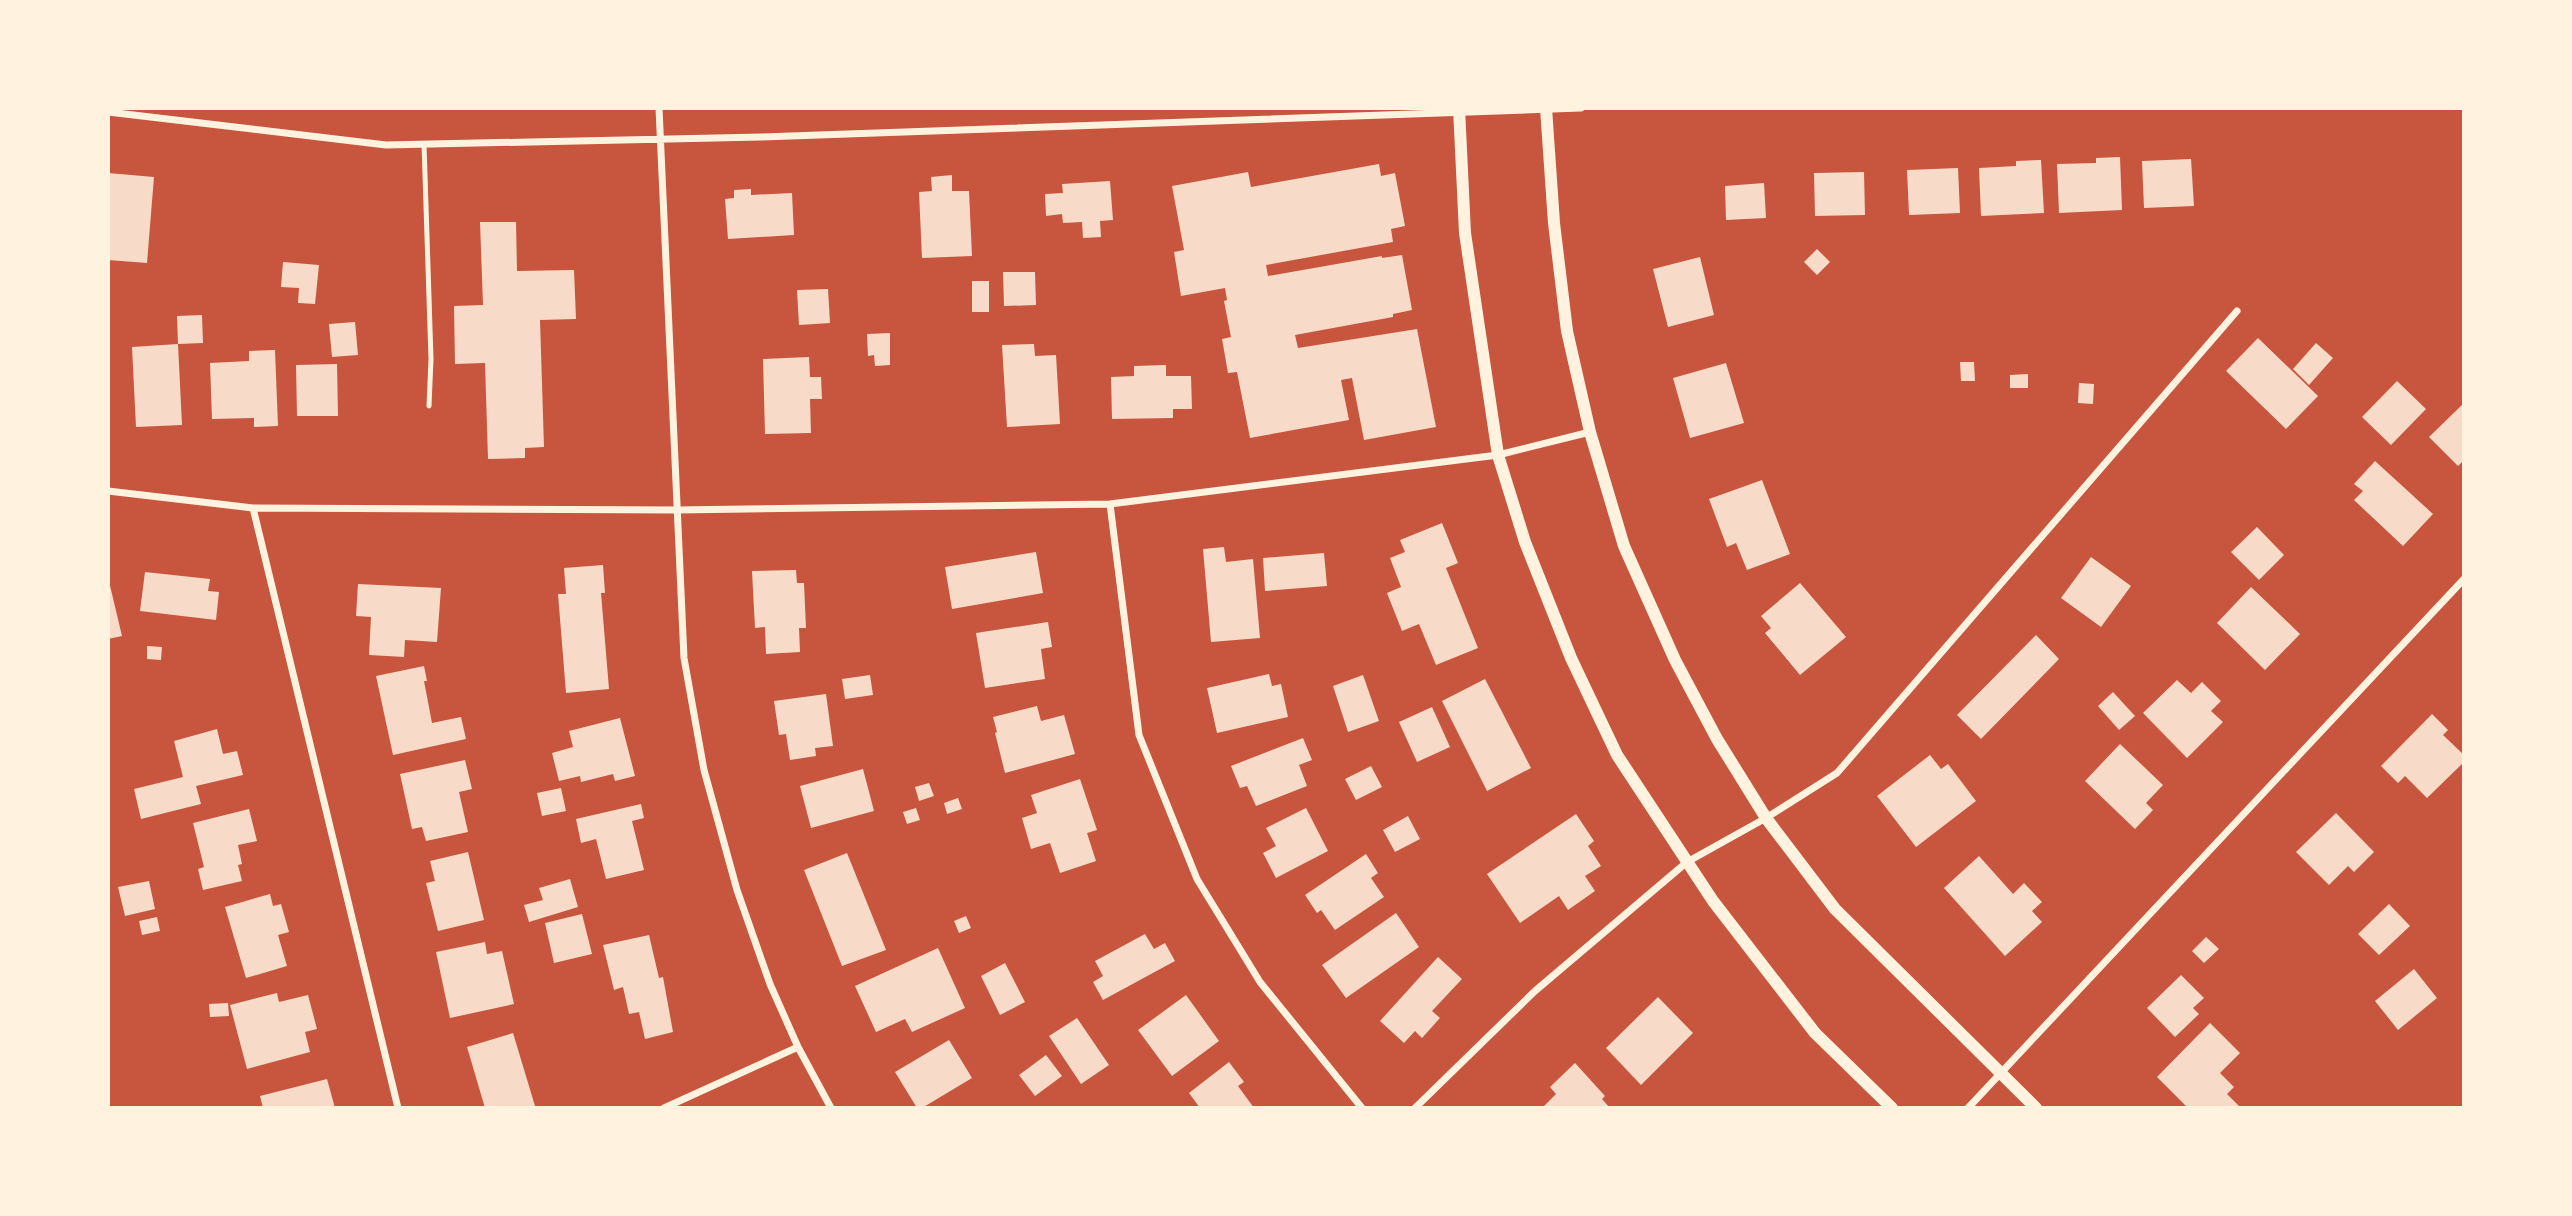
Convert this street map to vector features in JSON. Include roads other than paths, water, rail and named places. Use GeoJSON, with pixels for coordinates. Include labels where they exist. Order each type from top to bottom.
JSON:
{"type":"FeatureCollection","features":[{"type":"Feature","properties":{"kind":"street"},"geometry":{"type":"LineString","coordinates":[[659,108],[684,658],[704,770],[737,890],[770,984],[798,1046],[831,1108]]}},
{"type":"Feature","properties":{"kind":"street"},"geometry":{"type":"LineString","coordinates":[[108,112],[386,145],[659,139],[1581,108]]}},
{"type":"Feature","properties":{"kind":"street"},"geometry":{"type":"LineString","coordinates":[[1546,109],[1554,223],[1567,331],[1590,432],[1624,546],[1675,660],[1717,739],[1766,818],[1835,909],[2036,1108]]}},
{"type":"Feature","properties":{"kind":"street"},"geometry":{"type":"LineString","coordinates":[[1459,111],[1465,233],[1498,455],[1525,542],[1570,658],[1617,755],[1713,901],[1815,1033],[1892,1108]]}},
{"type":"Feature","properties":{"kind":"street"},"geometry":{"type":"LineString","coordinates":[[1415,1108],[1535,991],[1687,862],[1766,818],[1837,773],[2237,311]]}},
{"type":"Feature","properties":{"kind":"street"},"geometry":{"type":"LineString","coordinates":[[108,492],[253,508],[677,510],[1110,505],[1498,455],[1590,432]]}},
{"type":"Feature","properties":{"kind":"street"},"geometry":{"type":"LineString","coordinates":[[1110,505],[1139,735],[1197,878],[1260,982],[1362,1108]]}},
{"type":"Feature","properties":{"kind":"street"},"geometry":{"type":"LineString","coordinates":[[253,508],[398,1108]]}},
{"type":"Feature","properties":{"kind":"street"},"geometry":{"type":"LineString","coordinates":[[1968,1108],[2463,579]]}},
{"type":"Feature","properties":{"kind":"street"},"geometry":{"type":"LineString","coordinates":[[664,1108],[798,1046]]}},
{"type":"Feature","properties":{"kind":"lane"},"geometry":{"type":"LineString","coordinates":[[424,144],[429,406]]}}]}
